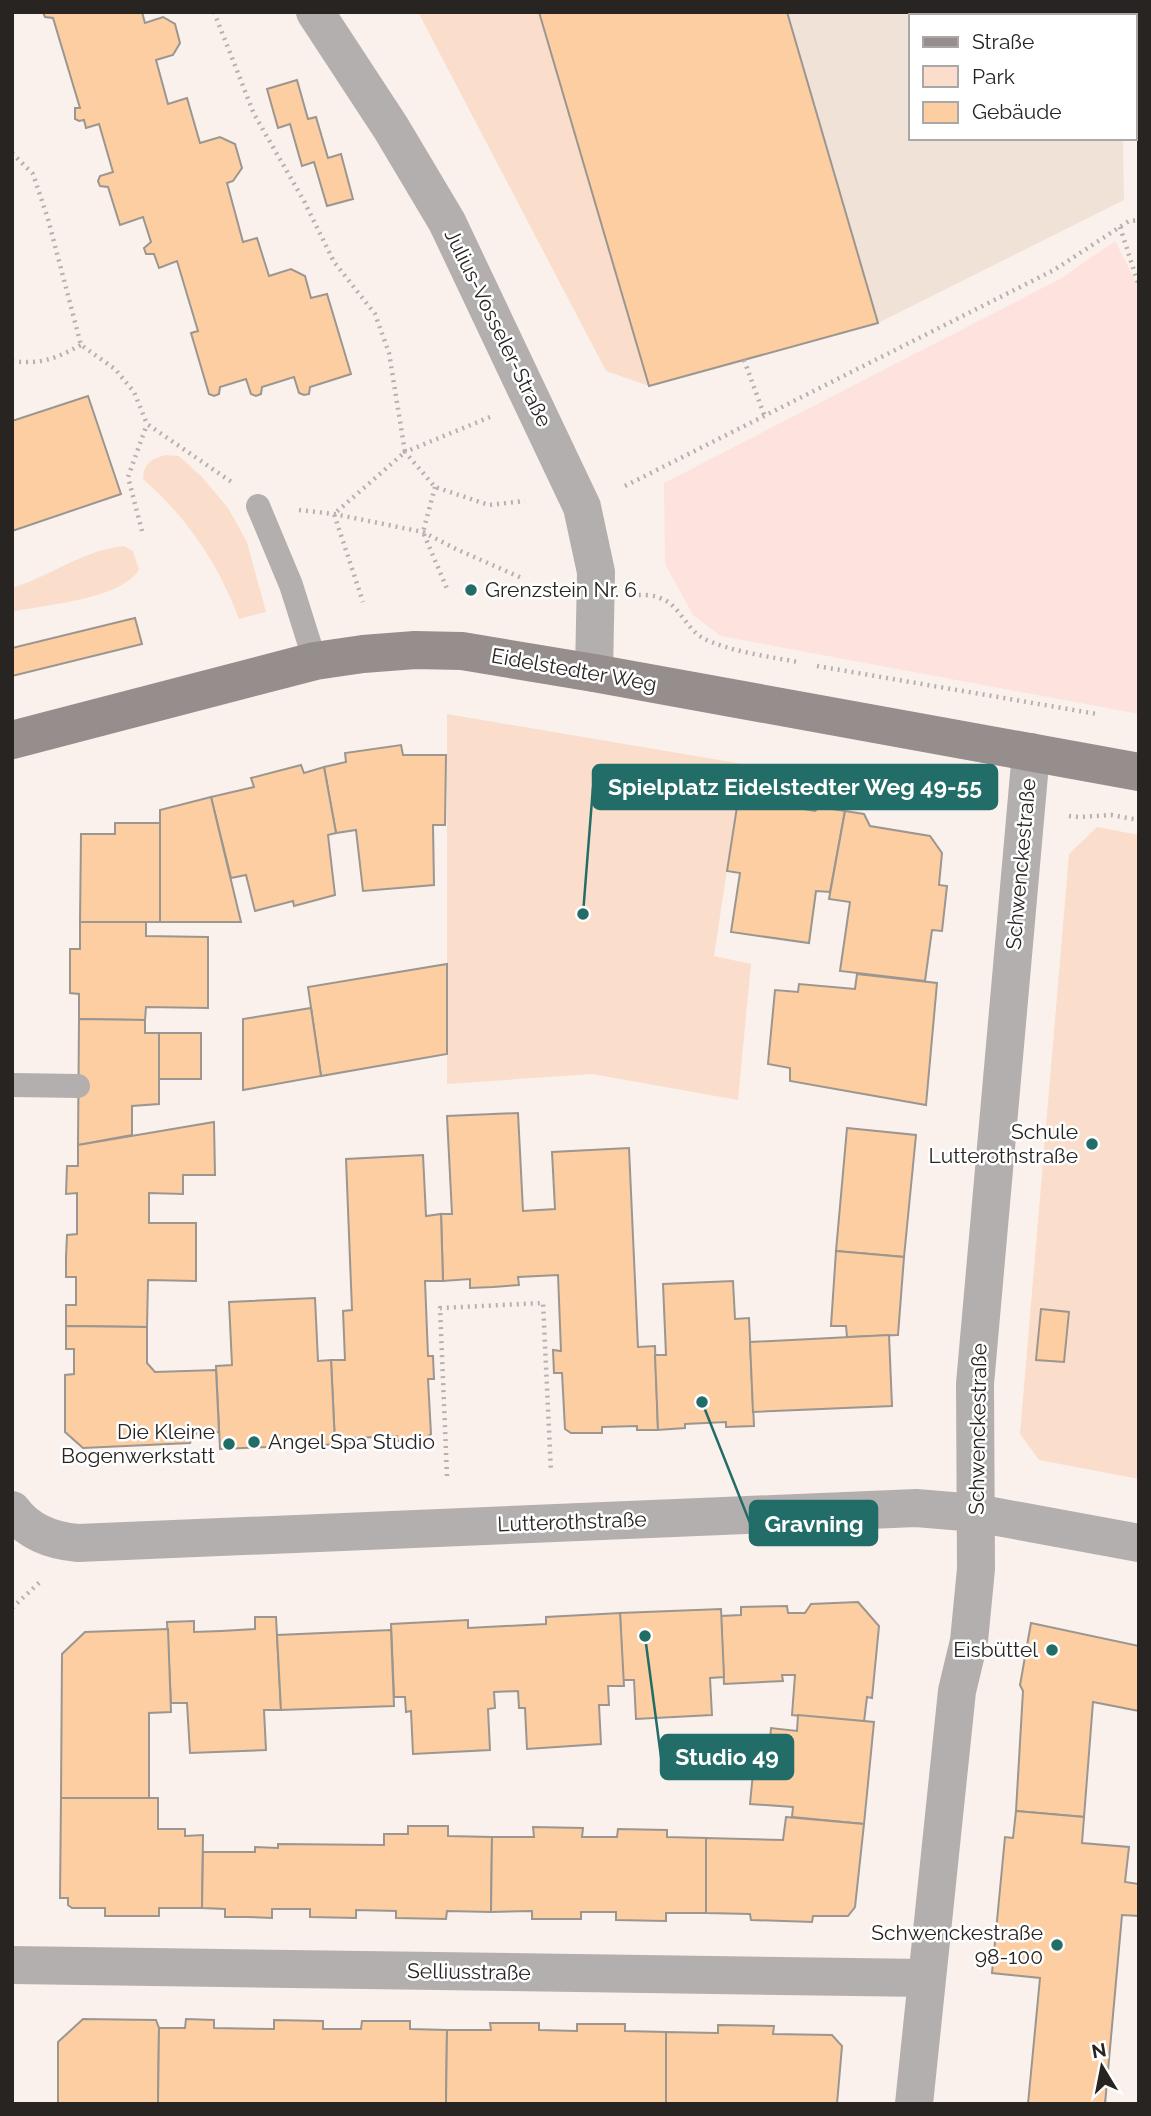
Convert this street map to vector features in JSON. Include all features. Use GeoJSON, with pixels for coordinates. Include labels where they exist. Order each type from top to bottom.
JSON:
{"type":"FeatureCollection","features":[{"type":"Feature","properties":{"kind":"street","name":"Julius-Vosseler-Straße"},"geometry":{"type":"LineString","coordinates":[[315,12],[391,128],[447,222],[582,507],[596,572],[594,673]]}},
{"type":"Feature","properties":{"kind":"street","name":"Eidelstedter Weg"},"geometry":{"type":"LineString","coordinates":[[12,740],[315,661],[415,650],[462,651],[1139,772]]}},
{"type":"Feature","properties":{"kind":"street","name":"Schwenckestraße"},"geometry":{"type":"LineString","coordinates":[[914,2104],[957,1691],[969,1642],[976,1569],[975,1384],[1031,752]]}},
{"type":"Feature","properties":{"kind":"street","name":"Lutterothstraße"},"geometry":{"type":"LineString","coordinates":[[12,1510],[38,1533],[63,1542],[78,1543],[916,1508],[976,1513],[1139,1543]]}},
{"type":"Feature","properties":{"kind":"street","name":"Selliusstraße"},"geometry":{"type":"LineString","coordinates":[[12,1965],[926,1978]]}},
{"type":"Feature","properties":{"kind":"lane"},"geometry":{"type":"LineString","coordinates":[[258,506],[291,585],[315,661]]}},
{"type":"Feature","properties":{"kind":"lane"},"geometry":{"type":"LineString","coordinates":[[12,1085],[78,1086]]}},
{"type":"Feature","properties":{"kind":"path"},"geometry":{"type":"LineString","coordinates":[[214,12],[254,114],[304,201],[334,262],[375,314],[389,353],[405,452],[435,487],[489,505],[525,501]]}},
{"type":"Feature","properties":{"kind":"path"},"geometry":{"type":"LineString","coordinates":[[12,153],[33,174],[52,232],[81,345],[115,369],[134,392],[147,424],[227,478],[258,506],[334,514],[423,531],[456,550],[524,579]]}},
{"type":"Feature","properties":{"kind":"path"},"geometry":{"type":"LineString","coordinates":[[625,486],[1054,270],[1129,221],[1139,220]]}},
{"type":"Feature","properties":{"kind":"path"},"geometry":{"type":"LineString","coordinates":[[1120,227],[1139,286]]}},
{"type":"Feature","properties":{"kind":"path"},"geometry":{"type":"LineString","coordinates":[[12,362],[37,363],[55,359],[81,345]]}},
{"type":"Feature","properties":{"kind":"path"},"geometry":{"type":"LineString","coordinates":[[744,360],[765,417]]}},
{"type":"Feature","properties":{"kind":"path"},"geometry":{"type":"LineString","coordinates":[[334,514],[405,452],[491,417]]}},
{"type":"Feature","properties":{"kind":"path"},"geometry":{"type":"LineString","coordinates":[[142,530],[128,477],[147,424]]}},
{"type":"Feature","properties":{"kind":"path"},"geometry":{"type":"LineString","coordinates":[[435,487],[423,531],[449,591]]}},
{"type":"Feature","properties":{"kind":"path"},"geometry":{"type":"LineString","coordinates":[[334,514],[363,601]]}},
{"type":"Feature","properties":{"kind":"path"},"geometry":{"type":"LineString","coordinates":[[644,595],[662,598],[692,631],[705,640],[755,654],[1097,714]]}},
{"type":"Feature","properties":{"kind":"path"},"geometry":{"type":"LineString","coordinates":[[1068,816],[1111,815],[1139,820]]}},
{"type":"Feature","properties":{"kind":"path"},"geometry":{"type":"LineString","coordinates":[[447,1476],[440,1308],[543,1303],[551,1472]]}},
{"type":"Feature","properties":{"kind":"shaded area"},"geometry":{"type":"Polygon","coordinates":[[[787,12],[1139,12],[1139,84],[1137,14],[909,14],[909,140],[1123,140],[1124,200],[878,323],[787,12]]]}},
{"type":"Feature","properties":{"kind":"shaded area"},"geometry":{"type":"Polygon","coordinates":[[[1115,241],[1139,288],[1139,714],[721,636],[693,615],[665,564],[664,483],[1060,279],[1115,241]]]}},
{"type":"Feature","properties":{"kind":"green space"},"geometry":{"type":"Polygon","coordinates":[[[418,12],[539,12],[649,386],[606,371],[418,12]]]}},
{"type":"Feature","properties":{"kind":"green space"},"geometry":{"type":"Polygon","coordinates":[[[165,455],[179,456],[202,477],[228,508],[247,542],[266,612],[239,619],[222,580],[200,543],[174,509],[143,479],[149,463],[165,455]]]}},
{"type":"Feature","properties":{"kind":"green space"},"geometry":{"type":"Polygon","coordinates":[[[124,546],[133,551],[139,570],[116,588],[81,599],[12,612],[12,588],[81,558],[109,548],[124,546]]]}},
{"type":"Feature","properties":{"kind":"green space"},"geometry":{"type":"Polygon","coordinates":[[[447,714],[743,764],[714,956],[751,964],[738,1100],[592,1074],[447,1084],[447,714]]]}},
{"type":"Feature","properties":{"kind":"green space","name":"Schule Lutterothstraße"},"geometry":{"type":"Polygon","coordinates":[[[1097,827],[1139,835],[1139,1479],[1039,1460],[1020,1434],[1069,854],[1097,827]]]}},
{"type":"Feature","properties":{"kind":"building"},"geometry":{"type":"Polygon","coordinates":[[[43,12],[142,12],[145,23],[163,17],[175,24],[180,43],[173,55],[156,60],[168,104],[187,98],[200,143],[220,137],[235,144],[242,168],[233,181],[227,183],[243,242],[257,238],[269,276],[291,269],[305,276],[311,298],[327,294],[351,374],[310,387],[309,394],[304,395],[299,393],[294,377],[262,387],[261,394],[256,396],[251,394],[246,379],[220,387],[219,394],[209,394],[191,333],[198,331],[177,261],[159,268],[154,254],[146,254],[144,248],[151,242],[143,217],[120,225],[108,187],[100,186],[98,181],[100,176],[113,172],[99,124],[86,128],[84,120],[75,119],[75,108],[80,108],[53,18],[45,17],[43,12]]]}},
{"type":"Feature","properties":{"kind":"building"},"geometry":{"type":"Polygon","coordinates":[[[539,12],[787,12],[878,323],[649,386],[539,12]]]}},
{"type":"Feature","properties":{"kind":"building"},"geometry":{"type":"Polygon","coordinates":[[[971,12],[1076,12],[1076,14],[971,12]]]}},
{"type":"Feature","properties":{"kind":"building"},"geometry":{"type":"Polygon","coordinates":[[[297,80],[308,119],[316,117],[328,158],[341,154],[353,199],[327,206],[314,162],[302,166],[290,124],[278,128],[267,89],[297,80]]]}},
{"type":"Feature","properties":{"kind":"building"},"geometry":{"type":"Polygon","coordinates":[[[88,396],[121,494],[12,531],[12,421],[88,396]]]}},
{"type":"Feature","properties":{"kind":"building"},"geometry":{"type":"Polygon","coordinates":[[[135,618],[142,644],[12,676],[12,648],[135,618]]]}},
{"type":"Feature","properties":{"kind":"building"},"geometry":{"type":"Polygon","coordinates":[[[401,745],[403,755],[446,755],[445,825],[433,825],[434,885],[363,891],[356,830],[336,833],[324,767],[346,762],[345,753],[401,745]]]}},
{"type":"Feature","properties":{"kind":"building"},"geometry":{"type":"Polygon","coordinates":[[[301,765],[304,773],[324,767],[336,833],[328,835],[335,895],[294,906],[293,901],[255,911],[246,875],[231,878],[211,797],[254,787],[251,778],[301,765]]]}},
{"type":"Feature","properties":{"kind":"building"},"geometry":{"type":"Polygon","coordinates":[[[739,794],[766,798],[768,803],[815,811],[820,807],[845,811],[830,892],[816,891],[809,943],[731,932],[740,873],[727,871],[739,794]]]}},
{"type":"Feature","properties":{"kind":"building"},"geometry":{"type":"Polygon","coordinates":[[[211,797],[241,922],[160,922],[160,810],[211,797]]]}},
{"type":"Feature","properties":{"kind":"building"},"geometry":{"type":"Polygon","coordinates":[[[845,811],[864,814],[870,826],[930,836],[942,853],[939,885],[947,886],[942,931],[932,930],[925,981],[840,971],[850,902],[829,899],[845,811]]]}},
{"type":"Feature","properties":{"kind":"building"},"geometry":{"type":"Polygon","coordinates":[[[115,823],[160,823],[160,922],[80,922],[81,834],[115,834],[115,823]]]}},
{"type":"Feature","properties":{"kind":"building"},"geometry":{"type":"Polygon","coordinates":[[[80,922],[146,922],[146,936],[208,937],[208,1008],[146,1007],[145,1020],[79,1019],[79,994],[70,993],[70,949],[80,949],[80,922]]]}},
{"type":"Feature","properties":{"kind":"building"},"geometry":{"type":"Polygon","coordinates":[[[447,964],[447,1054],[321,1076],[308,987],[447,964]]]}},
{"type":"Feature","properties":{"kind":"building"},"geometry":{"type":"Polygon","coordinates":[[[857,974],[937,983],[926,1105],[790,1081],[790,1068],[768,1064],[775,990],[798,992],[799,984],[855,989],[857,974]]]}},
{"type":"Feature","properties":{"kind":"building"},"geometry":{"type":"Polygon","coordinates":[[[311,1008],[321,1076],[243,1090],[243,1019],[311,1008]]]}},
{"type":"Feature","properties":{"kind":"building"},"geometry":{"type":"Polygon","coordinates":[[[79,1019],[145,1020],[145,1033],[159,1033],[159,1104],[132,1106],[132,1135],[78,1145],[79,1019]]]}},
{"type":"Feature","properties":{"kind":"building"},"geometry":{"type":"Polygon","coordinates":[[[159,1033],[201,1033],[201,1079],[159,1079],[159,1033]]]}},
{"type":"Feature","properties":{"kind":"building"},"geometry":{"type":"Polygon","coordinates":[[[518,1113],[523,1211],[555,1209],[552,1152],[629,1148],[638,1347],[655,1346],[658,1430],[637,1430],[637,1426],[602,1427],[602,1433],[571,1433],[565,1429],[562,1373],[554,1373],[553,1350],[561,1351],[558,1275],[518,1277],[519,1285],[493,1287],[470,1288],[470,1279],[443,1281],[441,1214],[452,1214],[447,1116],[518,1113]]]}},
{"type":"Feature","properties":{"kind":"building"},"geometry":{"type":"Polygon","coordinates":[[[214,1122],[215,1175],[183,1175],[183,1194],[149,1193],[149,1223],[196,1223],[196,1281],[148,1280],[147,1327],[66,1326],[66,1305],[76,1305],[76,1277],[66,1277],[67,1235],[77,1234],[77,1193],[66,1194],[67,1166],[78,1166],[78,1145],[214,1122]]]}},
{"type":"Feature","properties":{"kind":"building"},"geometry":{"type":"Polygon","coordinates":[[[847,1128],[916,1135],[904,1257],[836,1251],[847,1128]]]}},
{"type":"Feature","properties":{"kind":"building"},"geometry":{"type":"Polygon","coordinates":[[[423,1155],[426,1216],[441,1214],[443,1281],[425,1281],[428,1356],[433,1356],[434,1379],[428,1379],[431,1434],[423,1440],[397,1441],[397,1436],[354,1438],[354,1443],[335,1444],[331,1360],[345,1360],[343,1311],[352,1310],[346,1159],[423,1155]]]}},
{"type":"Feature","properties":{"kind":"building"},"geometry":{"type":"Polygon","coordinates":[[[836,1251],[904,1257],[898,1335],[847,1337],[846,1326],[831,1326],[836,1251]]]}},
{"type":"Feature","properties":{"kind":"building"},"geometry":{"type":"Polygon","coordinates":[[[733,1281],[735,1319],[749,1318],[754,1426],[726,1427],[726,1422],[685,1424],[685,1428],[658,1430],[655,1355],[666,1355],[663,1284],[733,1281]]]}},
{"type":"Feature","properties":{"kind":"building"},"geometry":{"type":"Polygon","coordinates":[[[315,1298],[318,1361],[331,1360],[335,1444],[314,1446],[313,1440],[269,1442],[269,1447],[220,1449],[216,1366],[232,1365],[229,1302],[315,1298]]]}},
{"type":"Feature","properties":{"kind":"building"},"geometry":{"type":"Polygon","coordinates":[[[1041,1309],[1069,1312],[1064,1362],[1036,1360],[1041,1309]]]}},
{"type":"Feature","properties":{"kind":"building"},"geometry":{"type":"Polygon","coordinates":[[[66,1326],[147,1327],[147,1363],[155,1372],[216,1370],[219,1432],[193,1434],[190,1443],[83,1448],[65,1432],[65,1375],[74,1374],[74,1349],[66,1349],[66,1326]]]}},
{"type":"Feature","properties":{"kind":"building"},"geometry":{"type":"Polygon","coordinates":[[[889,1335],[892,1406],[753,1412],[750,1342],[889,1335]]]}},
{"type":"Feature","properties":{"kind":"building"},"geometry":{"type":"Polygon","coordinates":[[[858,1602],[879,1626],[872,1698],[867,1697],[864,1722],[792,1715],[795,1675],[782,1675],[783,1681],[724,1684],[721,1616],[741,1615],[741,1607],[787,1606],[788,1613],[805,1613],[811,1604],[858,1602]]]}},
{"type":"Feature","properties":{"kind":"building"},"geometry":{"type":"Polygon","coordinates":[[[721,1609],[724,1677],[710,1678],[712,1715],[636,1719],[634,1680],[623,1680],[620,1613],[721,1609]]]}},
{"type":"Feature","properties":{"kind":"building"},"geometry":{"type":"Polygon","coordinates":[[[620,1613],[624,1686],[608,1686],[609,1705],[599,1705],[601,1744],[527,1749],[525,1708],[519,1708],[518,1691],[494,1692],[495,1708],[488,1709],[490,1750],[413,1754],[411,1711],[406,1712],[405,1697],[394,1697],[391,1624],[468,1620],[468,1628],[546,1624],[546,1617],[620,1613]]]}},
{"type":"Feature","properties":{"kind":"building"},"geometry":{"type":"Polygon","coordinates":[[[255,1617],[276,1617],[281,1710],[264,1710],[266,1750],[190,1753],[187,1703],[171,1703],[167,1622],[194,1621],[194,1632],[221,1631],[255,1629],[255,1617]]]}},
{"type":"Feature","properties":{"kind":"building"},"geometry":{"type":"Polygon","coordinates":[[[1031,1623],[1139,1646],[1139,1711],[1093,1702],[1084,1817],[1016,1811],[1023,1691],[1020,1685],[1031,1623]]]}},
{"type":"Feature","properties":{"kind":"building"},"geometry":{"type":"Polygon","coordinates":[[[168,1629],[171,1712],[149,1713],[149,1798],[61,1798],[62,1654],[85,1632],[168,1629]]]}},
{"type":"Feature","properties":{"kind":"building"},"geometry":{"type":"Polygon","coordinates":[[[391,1630],[394,1706],[281,1710],[277,1635],[391,1630]]]}},
{"type":"Feature","properties":{"kind":"building"},"geometry":{"type":"Polygon","coordinates":[[[798,1715],[874,1722],[864,1824],[792,1817],[793,1807],[750,1804],[753,1773],[767,1774],[771,1728],[797,1731],[798,1715]]]}},
{"type":"Feature","properties":{"kind":"building"},"geometry":{"type":"Polygon","coordinates":[[[61,1798],[158,1798],[158,1829],[185,1829],[185,1836],[203,1835],[202,1908],[159,1908],[159,1916],[105,1916],[105,1908],[72,1908],[68,1905],[68,1898],[60,1898],[61,1798]]]}},
{"type":"Feature","properties":{"kind":"building","name":"Schwenckestraße 98-100"},"geometry":{"type":"Polygon","coordinates":[[[1016,1811],[1084,1817],[1082,1843],[1129,1847],[1125,1882],[1139,1884],[1139,1916],[1122,1915],[1105,2104],[1028,2104],[1040,1978],[992,1973],[1005,1837],[1013,1838],[1016,1811]]]}},
{"type":"Feature","properties":{"kind":"building"},"geometry":{"type":"Polygon","coordinates":[[[786,1817],[864,1824],[855,1907],[848,1916],[813,1916],[812,1922],[751,1920],[750,1914],[706,1913],[706,1838],[783,1840],[786,1817]]]}},
{"type":"Feature","properties":{"kind":"building"},"geometry":{"type":"Polygon","coordinates":[[[408,1826],[448,1826],[448,1836],[492,1837],[491,1912],[447,1911],[446,1919],[396,1918],[396,1911],[356,1910],[356,1918],[310,1917],[310,1909],[272,1909],[272,1918],[225,1917],[225,1909],[202,1908],[203,1852],[255,1852],[255,1847],[278,1848],[278,1844],[384,1845],[384,1834],[408,1834],[408,1826]]]}},
{"type":"Feature","properties":{"kind":"building"},"geometry":{"type":"Polygon","coordinates":[[[533,1827],[583,1828],[582,1837],[617,1837],[618,1829],[667,1830],[667,1837],[706,1838],[706,1913],[666,1913],[666,1921],[616,1920],[616,1912],[581,1912],[581,1919],[532,1919],[532,1911],[491,1912],[492,1837],[534,1837],[533,1827]]]}},
{"type":"Feature","properties":{"kind":"building"},"geometry":{"type":"Polygon","coordinates":[[[83,2019],[156,2020],[159,2028],[158,2104],[58,2104],[58,2042],[83,2019]]]}},
{"type":"Feature","properties":{"kind":"building"},"geometry":{"type":"Polygon","coordinates":[[[186,2019],[214,2020],[214,2028],[274,2029],[274,2020],[323,2021],[323,2029],[361,2029],[362,2021],[410,2021],[410,2029],[447,2030],[446,2104],[158,2104],[159,2028],[185,2028],[186,2019]]]}},
{"type":"Feature","properties":{"kind":"building"},"geometry":{"type":"Polygon","coordinates":[[[490,2023],[539,2023],[539,2030],[577,2031],[577,2024],[625,2024],[625,2031],[666,2032],[666,2104],[446,2104],[447,2030],[491,2030],[490,2023]]]}},
{"type":"Feature","properties":{"kind":"building"},"geometry":{"type":"Polygon","coordinates":[[[718,2025],[774,2026],[773,2034],[832,2035],[842,2046],[837,2104],[666,2104],[666,2032],[718,2033],[718,2025]]]}},
{"type":"Feature","properties":{"kind":"place","name":"Grenzstein Nr. 6"},"geometry":{"type":"Point","coordinates":[471,590]}},
{"type":"Feature","properties":{"kind":"place","name":"Spielplatz Eidelstedter Weg 49-55"},"geometry":{"type":"Point","coordinates":[583,914]}},
{"type":"Feature","properties":{"kind":"place","name":"Schule Lutterothstraße"},"geometry":{"type":"Point","coordinates":[1092,1144]}},
{"type":"Feature","properties":{"kind":"place","name":"Gravning"},"geometry":{"type":"Point","coordinates":[702,1402]}},
{"type":"Feature","properties":{"kind":"place","name":"Angel Spa Studio"},"geometry":{"type":"Point","coordinates":[254,1442]}},
{"type":"Feature","properties":{"kind":"place","name":"Die Kleine Bogenwerkstatt"},"geometry":{"type":"Point","coordinates":[229,1444]}},
{"type":"Feature","properties":{"kind":"place","name":"Studio 49"},"geometry":{"type":"Point","coordinates":[645,1636]}},
{"type":"Feature","properties":{"kind":"place","name":"Eisbüttel"},"geometry":{"type":"Point","coordinates":[1052,1650]}},
{"type":"Feature","properties":{"kind":"place","name":"Schwenckestraße 98-100"},"geometry":{"type":"Point","coordinates":[1057,1945]}}]}
